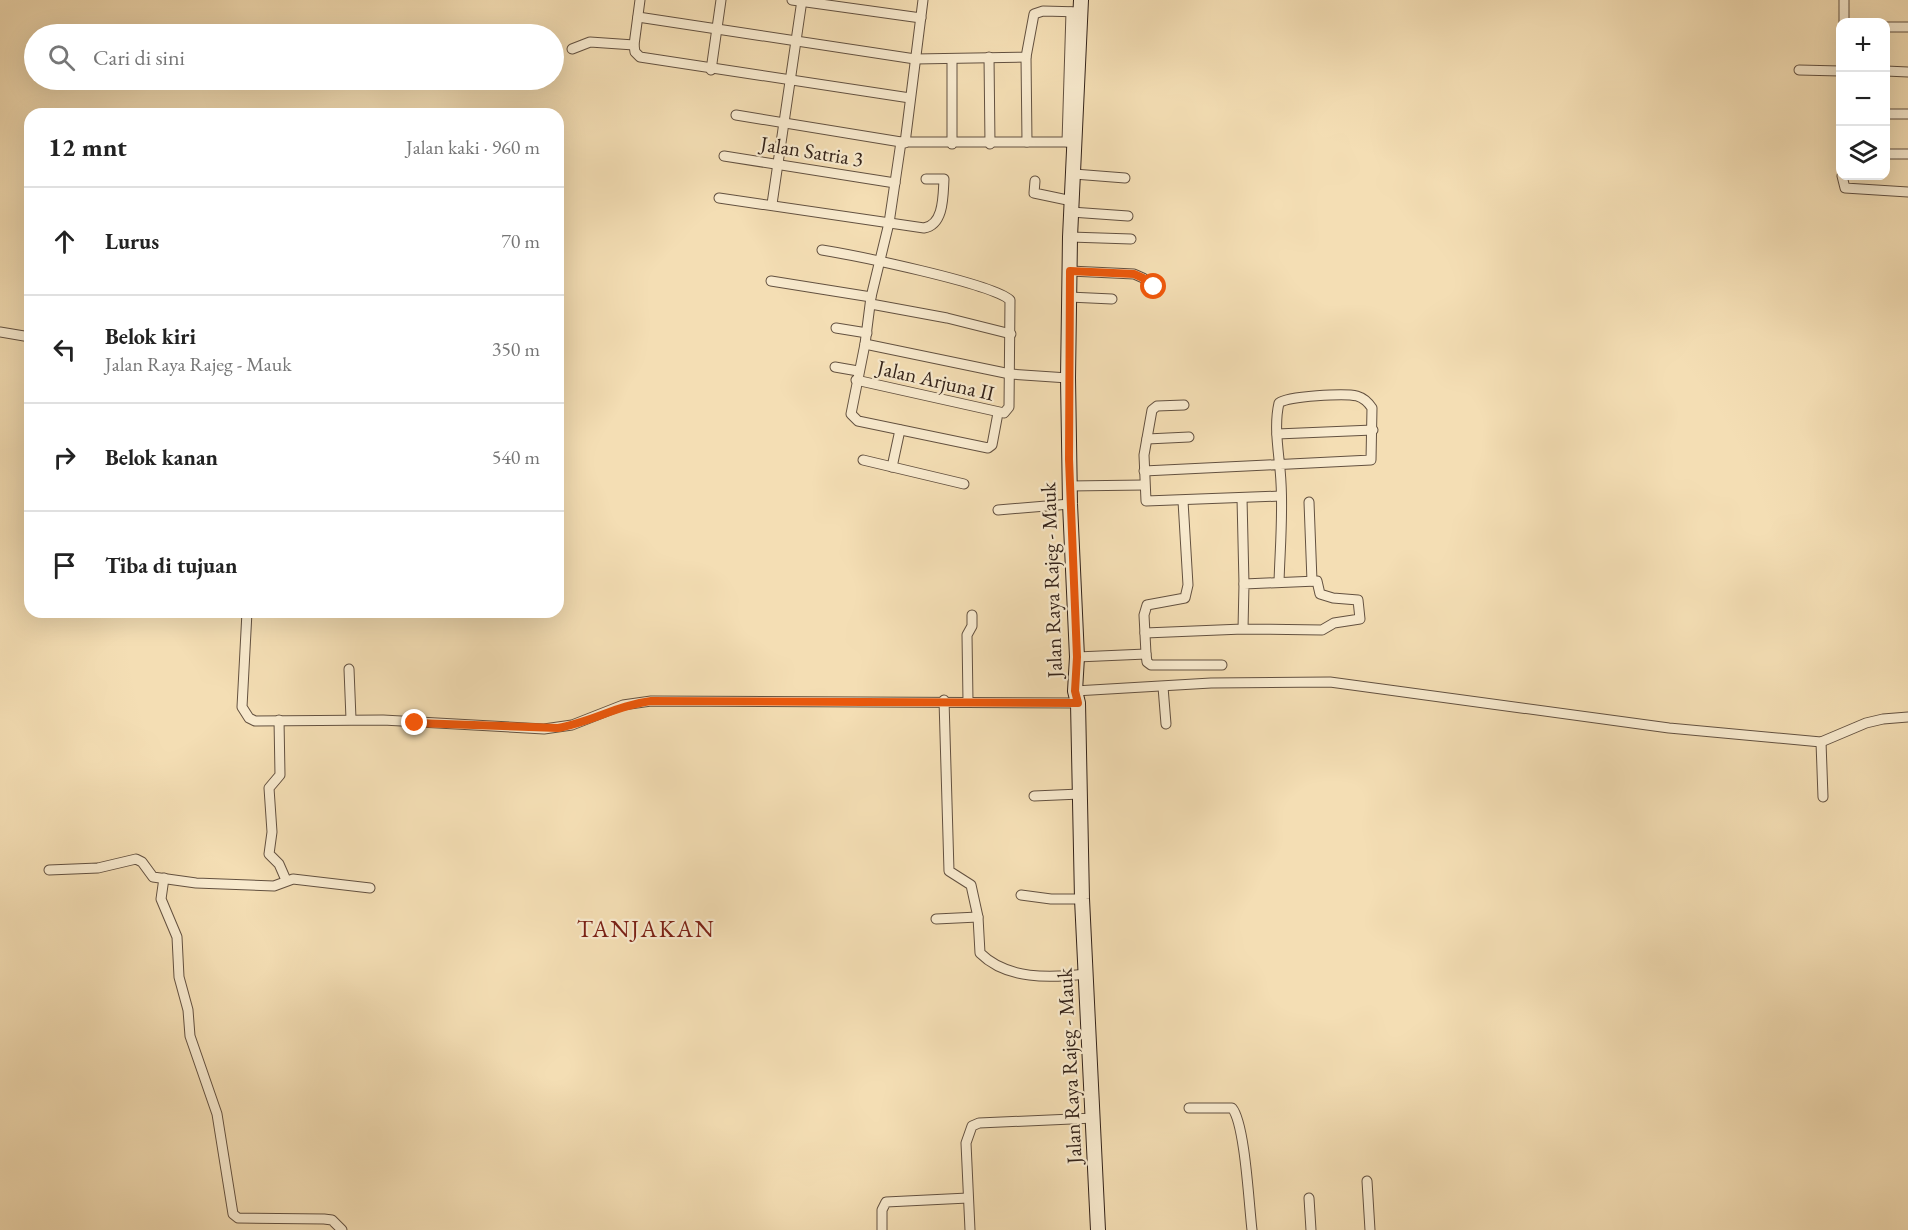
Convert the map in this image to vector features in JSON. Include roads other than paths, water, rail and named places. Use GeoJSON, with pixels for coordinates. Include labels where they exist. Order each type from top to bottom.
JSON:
{"type":"FeatureCollection","features":[{"type":"Feature","properties":{"kind":"main road","name":"Jalan Raya Rajeg - Mauk"},"geometry":{"type":"LineString","coordinates":[[1078,8],[1071,142],[1074,174],[1069,297],[1069,486],[1077,657],[1076,697],[1082,899],[1098,1230]]}},
{"type":"Feature","properties":{"kind":"street"},"geometry":{"type":"LineString","coordinates":[[640,0],[634,45],[636,54],[640,57],[711,70],[910,98]]}},
{"type":"Feature","properties":{"kind":"street"},"geometry":{"type":"LineString","coordinates":[[711,70],[721,0]]}},
{"type":"Feature","properties":{"kind":"street"},"geometry":{"type":"LineString","coordinates":[[792,0],[921,18]]}},
{"type":"Feature","properties":{"kind":"street"},"geometry":{"type":"LineString","coordinates":[[822,250],[863,256],[880,263],[960,282],[1008,298],[1011,305],[1011,374],[1003,412],[992,445],[988,448],[858,421],[853,417],[851,406],[866,344],[871,301],[880,263],[889,222],[910,98],[923,0]]}},
{"type":"Feature","properties":{"kind":"street"},"geometry":{"type":"LineString","coordinates":[[1844,18],[1845,0]]}},
{"type":"Feature","properties":{"kind":"street"},"geometry":{"type":"LineString","coordinates":[[772,204],[802,1]]}},
{"type":"Feature","properties":{"kind":"street"},"geometry":{"type":"LineString","coordinates":[[1027,142],[1026,57],[1034,14],[1078,8]]}},
{"type":"Feature","properties":{"kind":"street"},"geometry":{"type":"LineString","coordinates":[[638,16],[915,59],[1026,57]]}},
{"type":"Feature","properties":{"kind":"street"},"geometry":{"type":"LineString","coordinates":[[1890,27],[1908,27]]}},
{"type":"Feature","properties":{"kind":"street"},"geometry":{"type":"LineString","coordinates":[[572,49],[590,42],[634,45]]}},
{"type":"Feature","properties":{"kind":"street"},"geometry":{"type":"LineString","coordinates":[[990,57],[990,144]]}},
{"type":"Feature","properties":{"kind":"street"},"geometry":{"type":"LineString","coordinates":[[952,59],[952,144]]}},
{"type":"Feature","properties":{"kind":"street"},"geometry":{"type":"LineString","coordinates":[[1799,70],[1836,71]]}},
{"type":"Feature","properties":{"kind":"street"},"geometry":{"type":"LineString","coordinates":[[1890,71],[1908,72]]}},
{"type":"Feature","properties":{"kind":"street"},"geometry":{"type":"LineString","coordinates":[[1890,114],[1908,114]]}},
{"type":"Feature","properties":{"kind":"street"},"geometry":{"type":"LineString","coordinates":[[736,115],[903,142],[990,144],[1071,142]]}},
{"type":"Feature","properties":{"kind":"street"},"geometry":{"type":"LineString","coordinates":[[1890,154],[1908,154]]}},
{"type":"Feature","properties":{"kind":"street","name":"Jalan Satria 3"},"geometry":{"type":"LineString","coordinates":[[724,156],[895,183]]}},
{"type":"Feature","properties":{"kind":"street"},"geometry":{"type":"LineString","coordinates":[[1074,174],[1125,178]]}},
{"type":"Feature","properties":{"kind":"street"},"geometry":{"type":"LineString","coordinates":[[719,198],[924,228],[937,222],[944,179],[926,179]]}},
{"type":"Feature","properties":{"kind":"street"},"geometry":{"type":"LineString","coordinates":[[1843,180],[1845,188],[1908,192]]}},
{"type":"Feature","properties":{"kind":"street"},"geometry":{"type":"LineString","coordinates":[[1035,181],[1034,194],[1072,207],[1128,216]]}},
{"type":"Feature","properties":{"kind":"street"},"geometry":{"type":"LineString","coordinates":[[1070,237],[1131,239]]}},
{"type":"Feature","properties":{"kind":"street"},"geometry":{"type":"LineString","coordinates":[[1070,271],[1134,274],[1154,287]]}},
{"type":"Feature","properties":{"kind":"street"},"geometry":{"type":"LineString","coordinates":[[771,281],[871,301],[1011,334]]}},
{"type":"Feature","properties":{"kind":"street"},"geometry":{"type":"LineString","coordinates":[[1069,297],[1112,299]]}},
{"type":"Feature","properties":{"kind":"street"},"geometry":{"type":"LineString","coordinates":[[836,328],[867,333]]}},
{"type":"Feature","properties":{"kind":"street"},"geometry":{"type":"LineString","coordinates":[[0,332],[24,336]]}},
{"type":"Feature","properties":{"kind":"street"},"geometry":{"type":"LineString","coordinates":[[866,344],[1011,374],[1068,378]]}},
{"type":"Feature","properties":{"kind":"street","name":"Jalan Arjuna II"},"geometry":{"type":"LineString","coordinates":[[835,367],[857,376],[1003,412]]}},
{"type":"Feature","properties":{"kind":"street"},"geometry":{"type":"LineString","coordinates":[[1144,471],[1280,463],[1371,460],[1372,408],[1368,401],[1348,395],[1283,400],[1278,409],[1277,434],[1280,463],[1281,496],[1279,582]]}},
{"type":"Feature","properties":{"kind":"street"},"geometry":{"type":"LineString","coordinates":[[1184,405],[1153,407],[1144,471],[1146,501],[1281,496]]}},
{"type":"Feature","properties":{"kind":"street"},"geometry":{"type":"LineString","coordinates":[[892,467],[900,430]]}},
{"type":"Feature","properties":{"kind":"street"},"geometry":{"type":"LineString","coordinates":[[1277,434],[1372,430]]}},
{"type":"Feature","properties":{"kind":"street"},"geometry":{"type":"LineString","coordinates":[[1147,439],[1189,437]]}},
{"type":"Feature","properties":{"kind":"street"},"geometry":{"type":"LineString","coordinates":[[863,460],[964,484]]}},
{"type":"Feature","properties":{"kind":"street"},"geometry":{"type":"LineString","coordinates":[[1069,486],[1144,485]]}},
{"type":"Feature","properties":{"kind":"street"},"geometry":{"type":"LineString","coordinates":[[1242,498],[1243,629]]}},
{"type":"Feature","properties":{"kind":"street"},"geometry":{"type":"LineString","coordinates":[[1183,501],[1187,595],[1181,600],[1147,605],[1144,615],[1147,662],[1151,664],[1222,665]]}},
{"type":"Feature","properties":{"kind":"street"},"geometry":{"type":"LineString","coordinates":[[1310,502],[1312,581]]}},
{"type":"Feature","properties":{"kind":"street"},"geometry":{"type":"LineString","coordinates":[[998,510],[1070,504]]}},
{"type":"Feature","properties":{"kind":"street"},"geometry":{"type":"LineString","coordinates":[[1145,633],[1243,629],[1322,630],[1334,623],[1360,619],[1360,601],[1320,594],[1319,583],[1312,581],[1244,584]]}},
{"type":"Feature","properties":{"kind":"street"},"geometry":{"type":"LineString","coordinates":[[968,701],[967,635],[972,626],[972,615]]}},
{"type":"Feature","properties":{"kind":"street"},"geometry":{"type":"LineString","coordinates":[[247,618],[242,707],[249,718],[255,721],[351,719],[544,729],[573,725],[623,705],[651,701],[841,703],[968,701],[1076,697],[1211,683],[1330,682],[1669,728],[1821,742],[1866,723],[1908,717]]}},
{"type":"Feature","properties":{"kind":"street"},"geometry":{"type":"LineString","coordinates":[[1077,657],[1146,654]]}},
{"type":"Feature","properties":{"kind":"street"},"geometry":{"type":"LineString","coordinates":[[349,669],[351,719]]}},
{"type":"Feature","properties":{"kind":"street"},"geometry":{"type":"LineString","coordinates":[[1163,687],[1166,724]]}},
{"type":"Feature","properties":{"kind":"street"},"geometry":{"type":"LineString","coordinates":[[944,700],[949,872],[971,885],[978,917],[980,952],[995,964],[1040,977],[1086,974]]}},
{"type":"Feature","properties":{"kind":"street"},"geometry":{"type":"LineString","coordinates":[[279,720],[280,775],[269,788],[272,832],[269,854],[279,864],[286,880]]}},
{"type":"Feature","properties":{"kind":"street"},"geometry":{"type":"LineString","coordinates":[[1821,742],[1823,797]]}},
{"type":"Feature","properties":{"kind":"street"},"geometry":{"type":"LineString","coordinates":[[1034,796],[1080,794]]}},
{"type":"Feature","properties":{"kind":"street"},"geometry":{"type":"LineString","coordinates":[[49,870],[98,868],[136,859],[142,862],[153,877],[196,883],[246,883],[274,886],[286,880],[370,888]]}},
{"type":"Feature","properties":{"kind":"street"},"geometry":{"type":"LineString","coordinates":[[164,878],[160,899],[177,937],[179,977],[188,1010],[190,1036],[217,1114],[233,1214],[238,1218],[332,1220],[342,1230]]}},
{"type":"Feature","properties":{"kind":"street"},"geometry":{"type":"LineString","coordinates":[[1021,895],[1051,899],[1082,899]]}},
{"type":"Feature","properties":{"kind":"street"},"geometry":{"type":"LineString","coordinates":[[936,919],[978,917]]}},
{"type":"Feature","properties":{"kind":"street"},"geometry":{"type":"LineString","coordinates":[[1189,1108],[1232,1108],[1235,1110],[1240,1131],[1252,1230]]}},
{"type":"Feature","properties":{"kind":"street"},"geometry":{"type":"LineString","coordinates":[[970,1230],[966,1143],[972,1126],[979,1123],[1094,1118]]}},
{"type":"Feature","properties":{"kind":"street"},"geometry":{"type":"LineString","coordinates":[[1367,1181],[1370,1230]]}},
{"type":"Feature","properties":{"kind":"street"},"geometry":{"type":"LineString","coordinates":[[882,1230],[882,1210],[886,1202],[968,1198]]}},
{"type":"Feature","properties":{"kind":"street"},"geometry":{"type":"LineString","coordinates":[[1309,1198],[1311,1230]]}},
{"type":"Feature","properties":{"kind":"district","name":"TANJAKAN"},"geometry":{"type":"Point","coordinates":[646,928]}}]}
